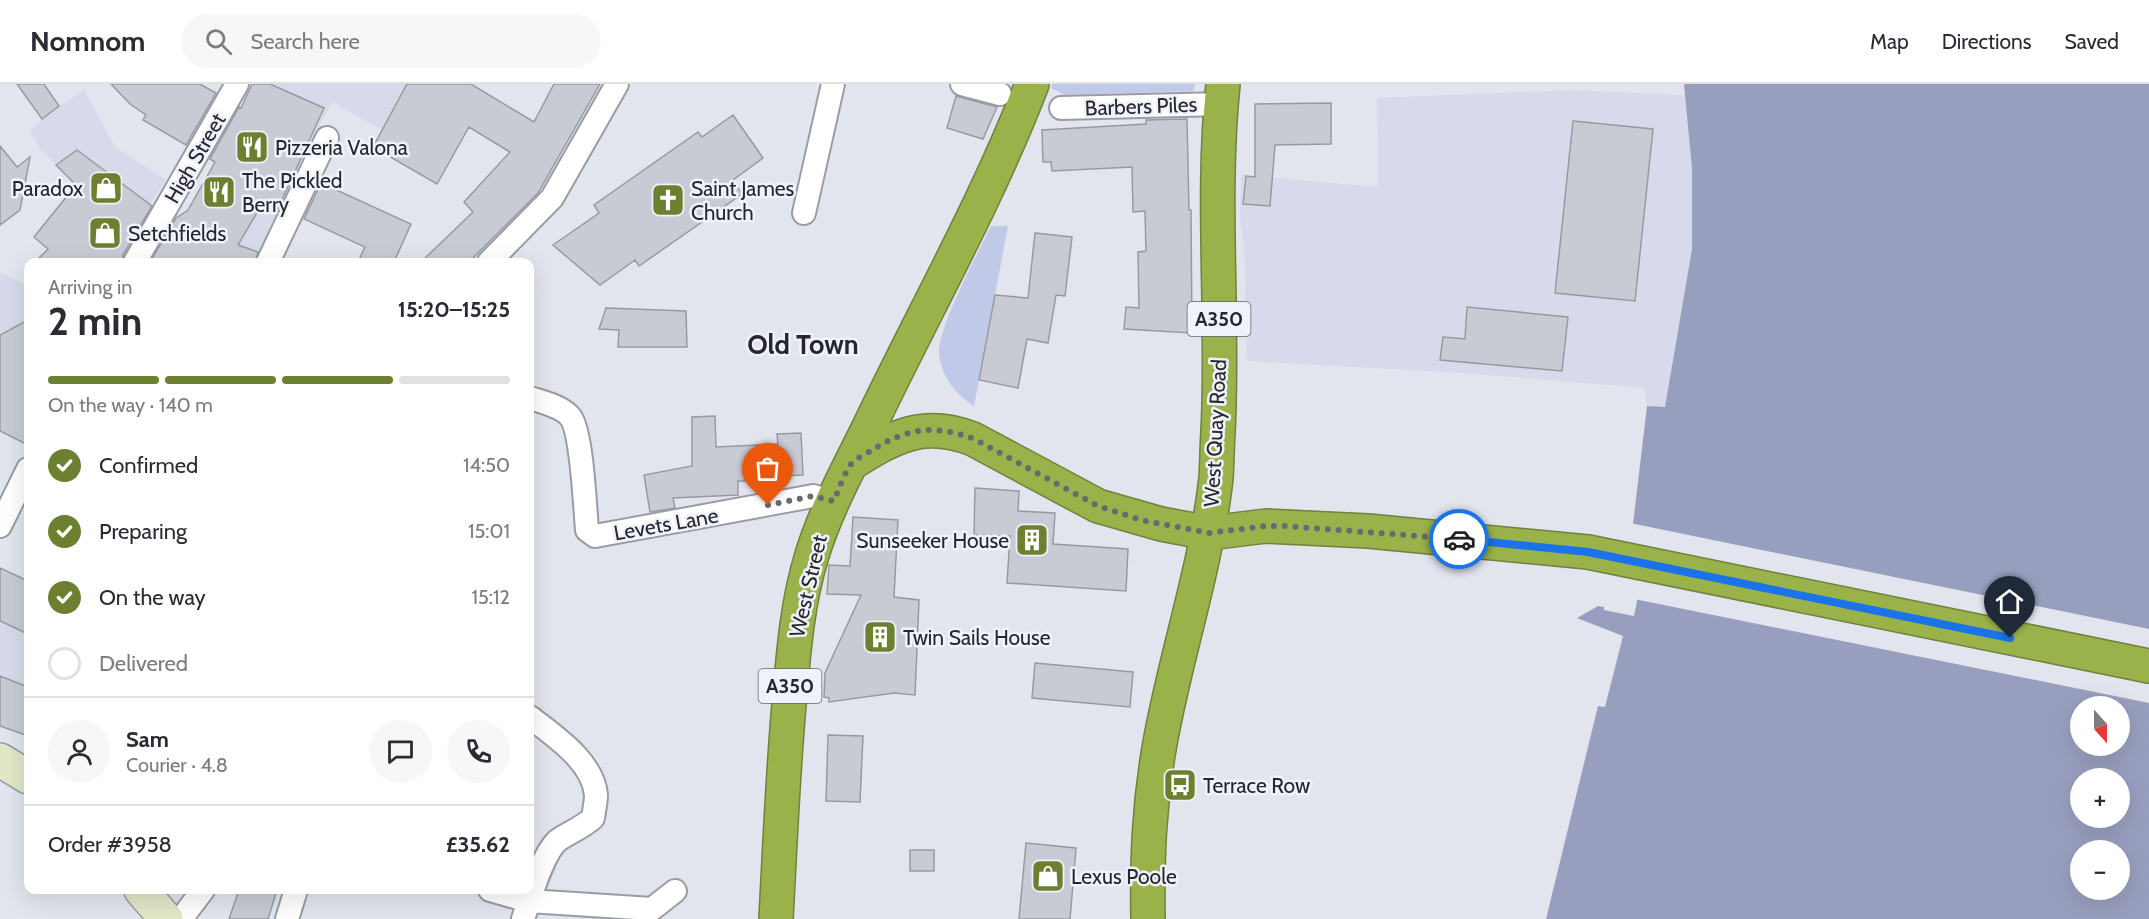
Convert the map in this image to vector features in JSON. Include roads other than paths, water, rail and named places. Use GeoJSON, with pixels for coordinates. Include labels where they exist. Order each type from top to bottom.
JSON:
{"type":"FeatureCollection","features":[{"type":"Feature","properties":{"kind":"highway","name":"West Street"},"geometry":{"type":"LineString","coordinates":[[776,919],[794,642],[803,589],[812,556],[834,501],[896,370],[1002,159],[1032,84]]}},
{"type":"Feature","properties":{"kind":"highway","name":"West Quay Road"},"geometry":{"type":"LineString","coordinates":[[1148,919],[1148,828],[1155,775],[1209,533],[1216,475],[1219,409],[1219,153],[1222,94]]}},
{"type":"Feature","properties":{"kind":"highway"},"geometry":{"type":"LineString","coordinates":[[852,463],[886,441],[912,431],[939,429],[974,439],[1098,506],[1141,520],[1209,533],[1266,526],[1300,527],[1368,531],[1588,552],[2149,666]]}},
{"type":"Feature","properties":{"kind":"street","name":"High Street"},"geometry":{"type":"LineString","coordinates":[[137,258],[237,84]]}},
{"type":"Feature","properties":{"kind":"street"},"geometry":{"type":"LineString","coordinates":[[493,258],[552,198],[617,84]]}},
{"type":"Feature","properties":{"kind":"street"},"geometry":{"type":"LineString","coordinates":[[804,213],[833,84]]}},
{"type":"Feature","properties":{"kind":"street"},"geometry":{"type":"LineString","coordinates":[[962,84],[1000,94]]}},
{"type":"Feature","properties":{"kind":"street","name":"Barbers Piles"},"geometry":{"type":"LineString","coordinates":[[1061,108],[1222,94]]}},
{"type":"Feature","properties":{"kind":"street"},"geometry":{"type":"LineString","coordinates":[[270,258],[327,138]]}},
{"type":"Feature","properties":{"kind":"street","name":"Levets Lane"},"geometry":{"type":"LineString","coordinates":[[534,400],[565,412],[572,419],[578,442],[587,530],[595,536],[813,496],[834,501]]}},
{"type":"Feature","properties":{"kind":"street"},"geometry":{"type":"LineString","coordinates":[[0,526],[24,478]]}},
{"type":"Feature","properties":{"kind":"street"},"geometry":{"type":"LineString","coordinates":[[534,720],[585,767],[593,782],[596,796],[593,818],[582,828],[557,842],[543,865],[534,889]]}},
{"type":"Feature","properties":{"kind":"street"},"geometry":{"type":"LineString","coordinates":[[0,760],[24,775]]}},
{"type":"Feature","properties":{"kind":"street"},"geometry":{"type":"LineString","coordinates":[[497,894],[526,910],[652,909],[675,891]]}},
{"type":"Feature","properties":{"kind":"street"},"geometry":{"type":"LineString","coordinates":[[144,894],[166,919]]}},
{"type":"Feature","properties":{"kind":"street"},"geometry":{"type":"LineString","coordinates":[[181,919],[200,894]]}},
{"type":"Feature","properties":{"kind":"street"},"geometry":{"type":"LineString","coordinates":[[287,919],[295,894]]}},
{"type":"Feature","properties":{"kind":"street"},"geometry":{"type":"LineString","coordinates":[[526,910],[532,894]]}},
{"type":"Feature","properties":{"kind":"place","name":"Pizzeria Valona"},"geometry":{"type":"Point","coordinates":[252,147]}},
{"type":"Feature","properties":{"kind":"place","name":"Paradox"},"geometry":{"type":"Point","coordinates":[106,188]}},
{"type":"Feature","properties":{"kind":"place","name":"The Pickled Berry"},"geometry":{"type":"Point","coordinates":[219,192]}},
{"type":"Feature","properties":{"kind":"place","name":"Saint James Church"},"geometry":{"type":"Point","coordinates":[668,200]}},
{"type":"Feature","properties":{"kind":"place","name":"Setchfields"},"geometry":{"type":"Point","coordinates":[105,233]}},
{"type":"Feature","properties":{"kind":"place","name":"Sunseeker House"},"geometry":{"type":"Point","coordinates":[1032,540]}},
{"type":"Feature","properties":{"kind":"place","name":"Twin Sails House"},"geometry":{"type":"Point","coordinates":[880,637]}},
{"type":"Feature","properties":{"kind":"place","name":"Terrace Row"},"geometry":{"type":"Point","coordinates":[1180,785]}},
{"type":"Feature","properties":{"kind":"place","name":"Lexus Poole"},"geometry":{"type":"Point","coordinates":[1048,876]}},
{"type":"Feature","properties":{"kind":"district","name":"Old Town"},"geometry":{"type":"Point","coordinates":[803,344]}}]}
